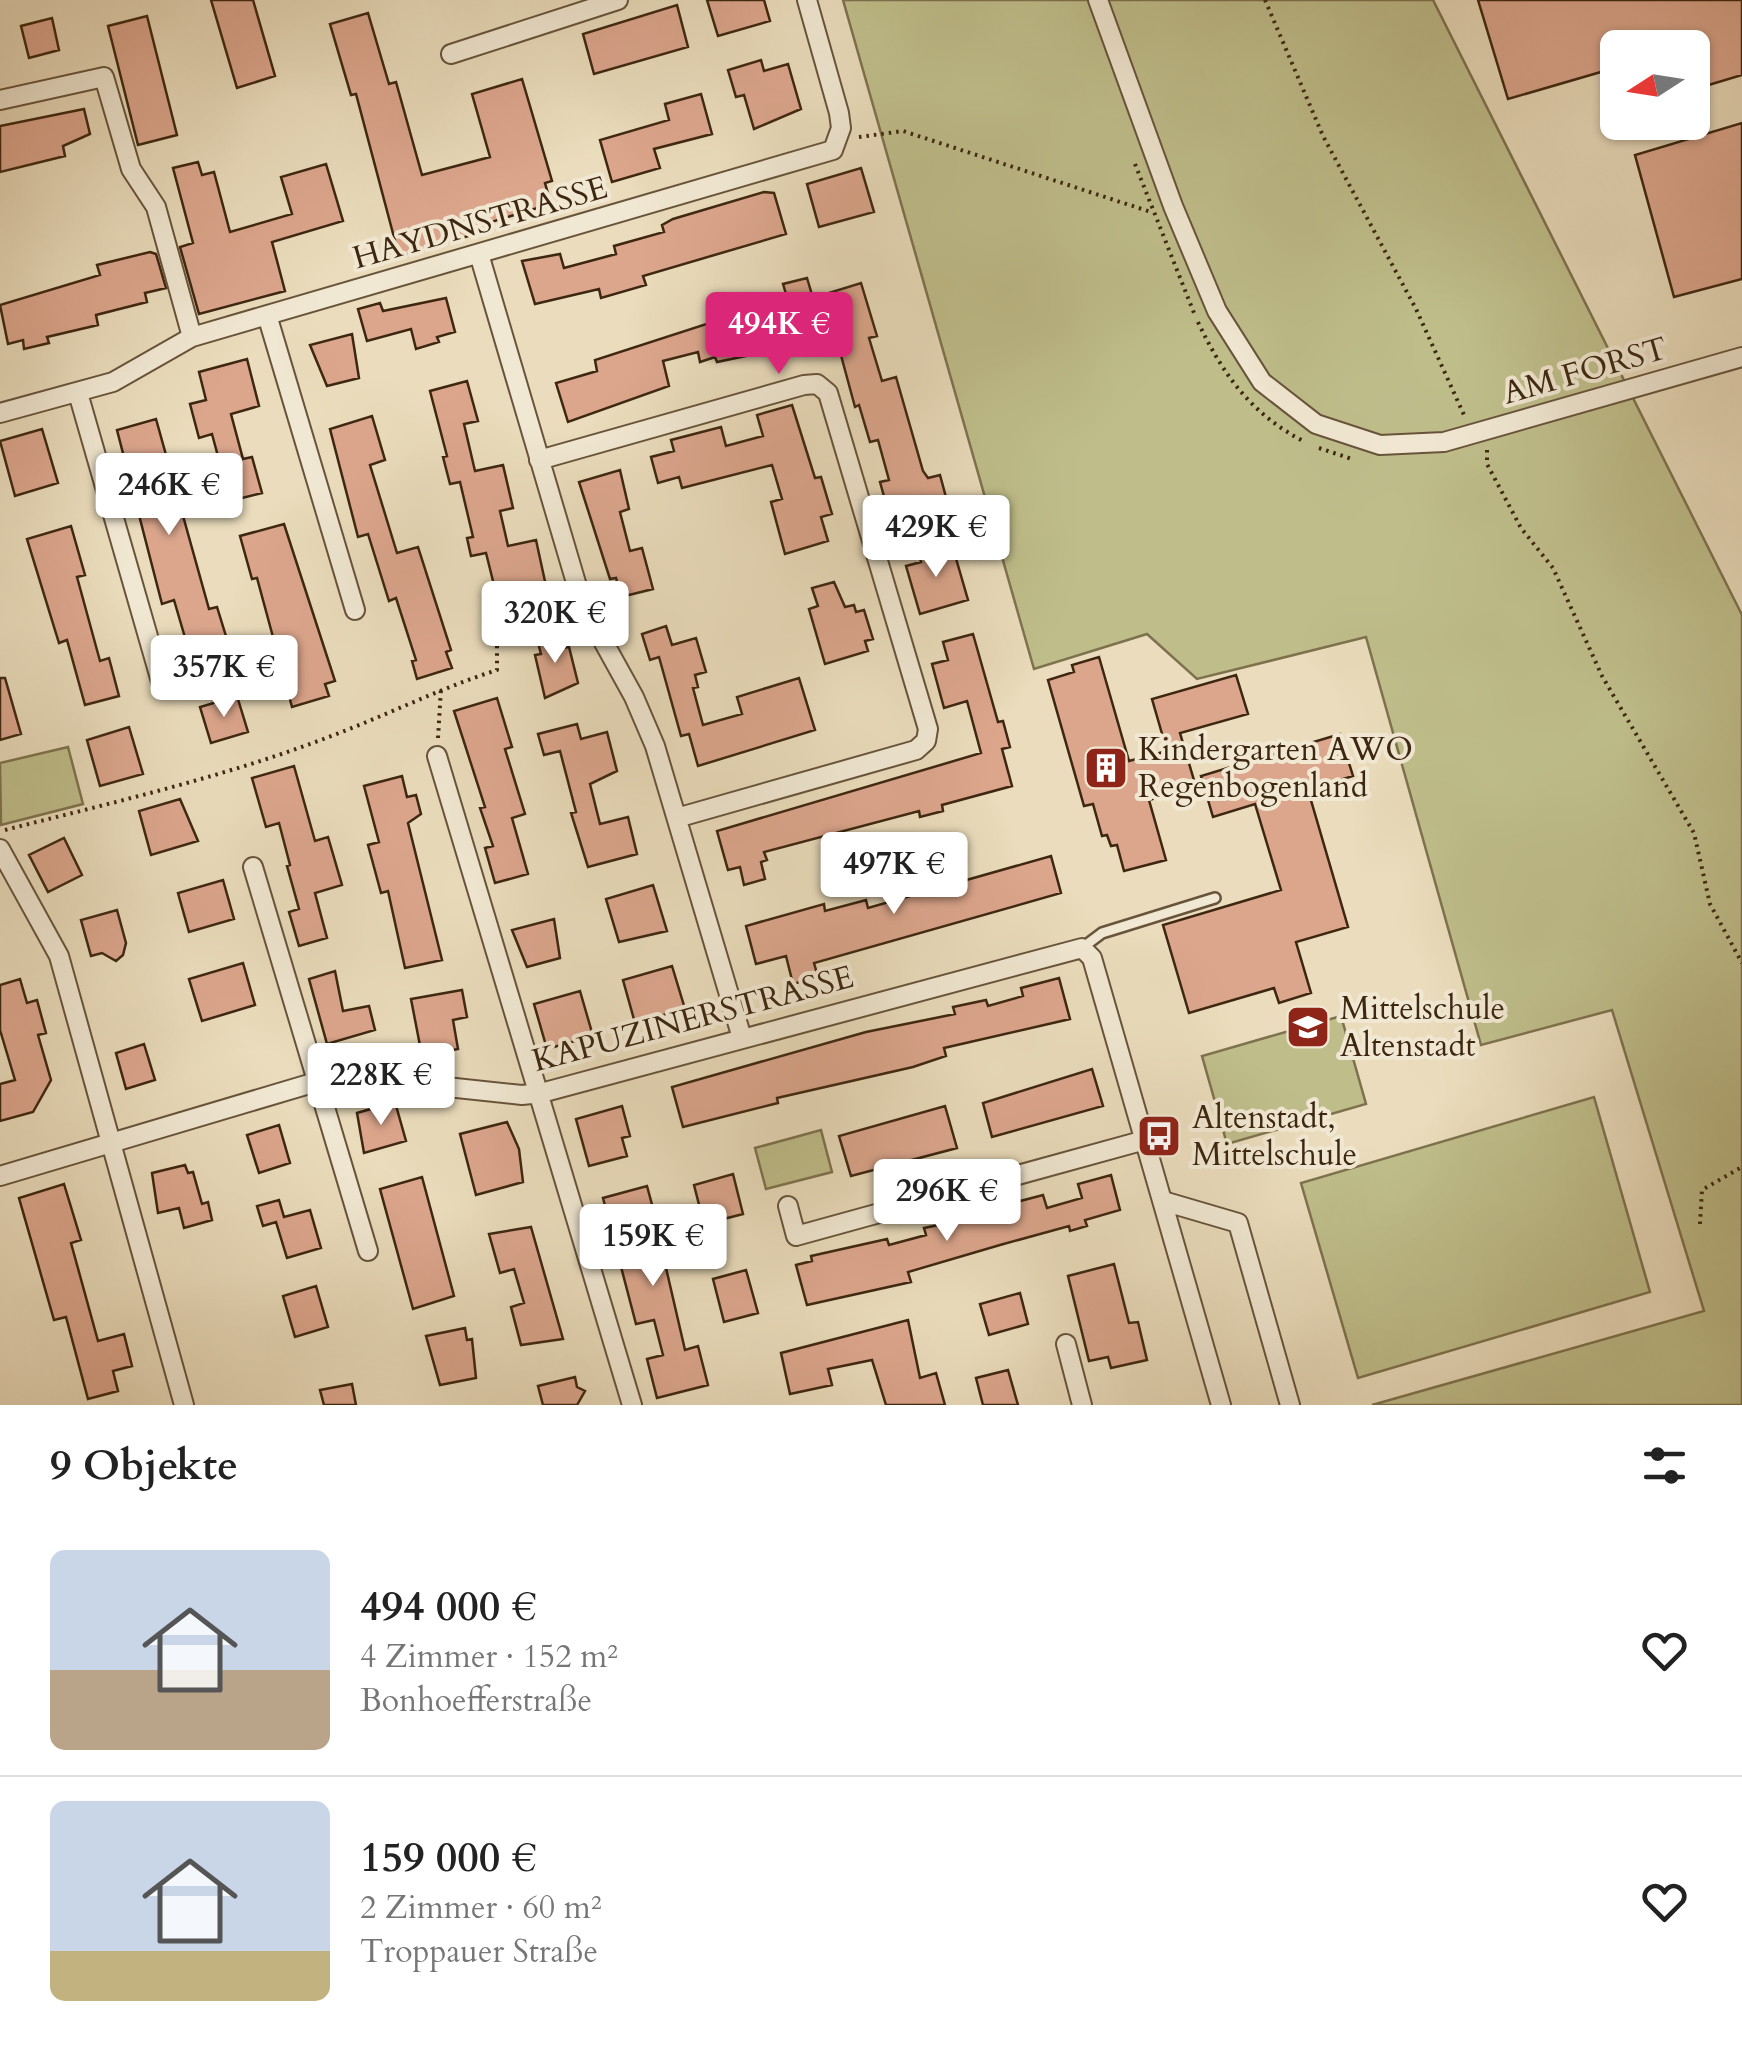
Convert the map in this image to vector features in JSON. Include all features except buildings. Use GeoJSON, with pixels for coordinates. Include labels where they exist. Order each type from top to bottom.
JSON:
{"type":"FeatureCollection","features":[{"type":"Feature","properties":{"kind":"street"},"geometry":{"type":"LineString","coordinates":[[451,54],[618,0]]}},
{"type":"Feature","properties":{"kind":"street"},"geometry":{"type":"LineString","coordinates":[[807,0],[839,113],[839,140]]}},
{"type":"Feature","properties":{"kind":"street","name":"AM FORST"},"geometry":{"type":"LineString","coordinates":[[1098,0],[1195,262],[1232,339],[1262,382],[1296,412],[1336,433],[1394,446],[1444,442],[1742,357]]}},
{"type":"Feature","properties":{"kind":"street"},"geometry":{"type":"LineString","coordinates":[[0,100],[104,76],[131,169],[156,207],[192,337]]}},
{"type":"Feature","properties":{"kind":"street","name":"HAYDNSTRASSE"},"geometry":{"type":"LineString","coordinates":[[0,413],[78,393],[143,368],[192,337],[820,156],[833,150],[839,140]]}},
{"type":"Feature","properties":{"kind":"street"},"geometry":{"type":"LineString","coordinates":[[479,254],[582,603],[642,714],[680,818],[742,1038]]}},
{"type":"Feature","properties":{"kind":"street"},"geometry":{"type":"LineString","coordinates":[[266,315],[355,610]]}},
{"type":"Feature","properties":{"kind":"street"},"geometry":{"type":"LineString","coordinates":[[539,460],[804,385],[817,384],[828,393],[928,729],[926,741],[916,750],[680,818]]}},
{"type":"Feature","properties":{"kind":"street"},"geometry":{"type":"LineString","coordinates":[[78,393],[162,685]]}},
{"type":"Feature","properties":{"kind":"street"},"geometry":{"type":"LineString","coordinates":[[437,756],[632,1405]]}},
{"type":"Feature","properties":{"kind":"street"},"geometry":{"type":"LineString","coordinates":[[0,849],[58,953],[184,1405]]}},
{"type":"Feature","properties":{"kind":"street"},"geometry":{"type":"LineString","coordinates":[[253,867],[368,1251]]}},
{"type":"Feature","properties":{"kind":"street"},"geometry":{"type":"LineString","coordinates":[[1082,948],[1092,958],[1221,1405]]}},
{"type":"Feature","properties":{"kind":"street","name":"KAPUZINERSTRASSE"},"geometry":{"type":"LineString","coordinates":[[0,1176],[316,1082],[354,1077],[522,1095],[540,1093],[1082,948]]}},
{"type":"Feature","properties":{"kind":"street"},"geometry":{"type":"LineString","coordinates":[[788,1206],[796,1236],[1146,1140]]}},
{"type":"Feature","properties":{"kind":"street"},"geometry":{"type":"LineString","coordinates":[[1163,1201],[1238,1223],[1290,1405]]}},
{"type":"Feature","properties":{"kind":"street"},"geometry":{"type":"LineString","coordinates":[[1066,1344],[1082,1405]]}},
{"type":"Feature","properties":{"kind":"lane"},"geometry":{"type":"LineString","coordinates":[[1082,948],[1102,932],[1216,898]]}},
{"type":"Feature","properties":{"kind":"path"},"geometry":{"type":"LineString","coordinates":[[1265,0],[1322,136],[1416,309],[1465,417],[1484,431],[1487,464],[1521,528],[1554,568],[1602,676],[1694,834],[1710,904],[1742,963]]}},
{"type":"Feature","properties":{"kind":"path"},"geometry":{"type":"LineString","coordinates":[[839,140],[903,131],[1152,212]]}},
{"type":"Feature","properties":{"kind":"path"},"geometry":{"type":"LineString","coordinates":[[0,832],[163,789],[334,735],[440,688],[497,670],[497,626],[582,603]]}},
{"type":"Feature","properties":{"kind":"path"},"geometry":{"type":"LineString","coordinates":[[437,756],[440,688]]}},
{"type":"Feature","properties":{"kind":"path"},"geometry":{"type":"LineString","coordinates":[[1700,1224],[1702,1190],[1742,1167]]}},
{"type":"Feature","properties":{"kind":"shaded area"},"geometry":{"type":"Polygon","coordinates":[[[843,0],[1433,0],[1742,615],[1742,1405],[1372,1405],[1704,1311],[1612,1010],[1481,1045],[1366,637],[1197,679],[1147,634],[1034,669],[843,0]]]}},
{"type":"Feature","properties":{"kind":"shaded area"},"geometry":{"type":"Polygon","coordinates":[[[68,747],[83,804],[1,825],[0,763],[68,747]]]}},
{"type":"Feature","properties":{"kind":"shaded area"},"geometry":{"type":"Polygon","coordinates":[[[1341,1016],[1366,1104],[1227,1144],[1202,1056],[1341,1016]]]}},
{"type":"Feature","properties":{"kind":"shaded area"},"geometry":{"type":"Polygon","coordinates":[[[1594,1097],[1650,1292],[1358,1378],[1301,1183],[1594,1097]]]}},
{"type":"Feature","properties":{"kind":"shaded area"},"geometry":{"type":"Polygon","coordinates":[[[821,1130],[832,1172],[766,1189],[755,1148],[821,1130]]]}},
{"type":"Feature","properties":{"kind":"place","name":"Kindergarten AWO Regenbogenland"},"geometry":{"type":"Point","coordinates":[1106,768]}},
{"type":"Feature","properties":{"kind":"place","name":"Mittelschule Altenstadt"},"geometry":{"type":"Point","coordinates":[1308,1027]}},
{"type":"Feature","properties":{"kind":"place","name":"Altenstadt, Mittelschule"},"geometry":{"type":"Point","coordinates":[1159,1136]}}]}
